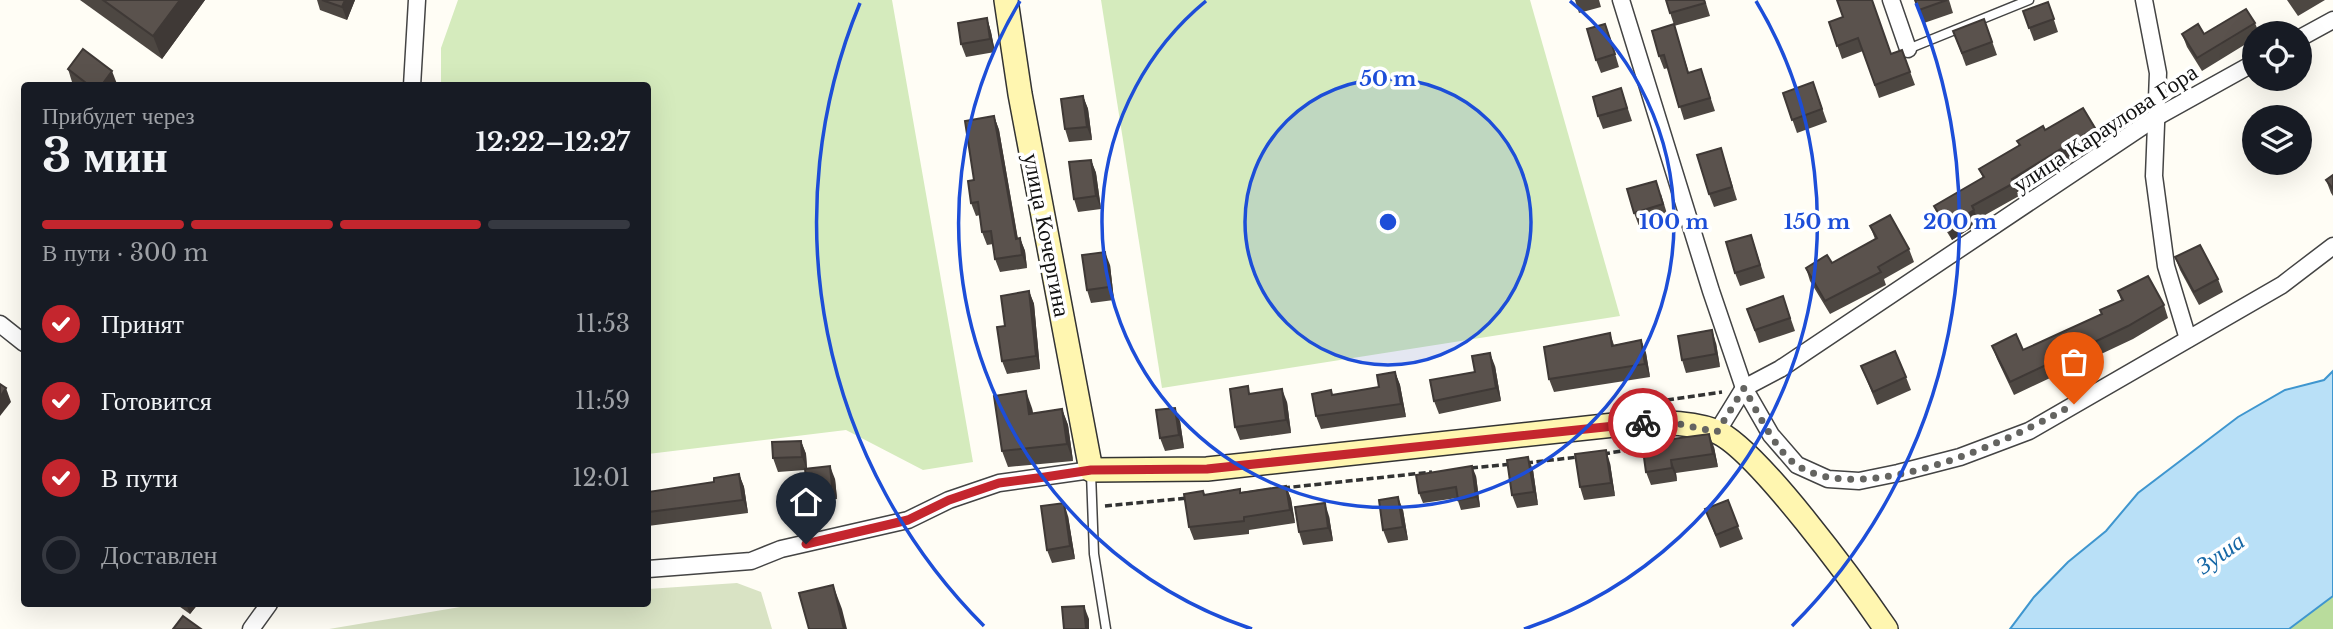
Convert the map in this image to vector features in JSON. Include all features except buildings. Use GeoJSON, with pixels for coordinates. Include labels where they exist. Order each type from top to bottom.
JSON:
{"type":"FeatureCollection","features":[{"type":"Feature","properties":{"kind":"main road","name":"улица Кочергина"},"geometry":{"type":"LineString","coordinates":[[1006,0],[1020,94],[1091,470]]}},
{"type":"Feature","properties":{"kind":"main road"},"geometry":{"type":"LineString","coordinates":[[1091,470],[1207,469],[1634,423],[1679,424],[1717,432],[1758,465],[1858,588],[1886,629]]}},
{"type":"Feature","properties":{"kind":"street"},"geometry":{"type":"LineString","coordinates":[[412,82],[417,0]]}},
{"type":"Feature","properties":{"kind":"street"},"geometry":{"type":"LineString","coordinates":[[1622,0],[1711,291],[1744,388],[1771,435],[1797,466],[1828,478],[1859,481],[1960,457],[2029,431],[2282,285],[2333,246]]}},
{"type":"Feature","properties":{"kind":"street"},"geometry":{"type":"LineString","coordinates":[[1891,0],[1908,49]]}},
{"type":"Feature","properties":{"kind":"street"},"geometry":{"type":"LineString","coordinates":[[2144,0],[2158,74],[2154,176],[2166,266],[2188,338]]}},
{"type":"Feature","properties":{"kind":"street"},"geometry":{"type":"LineString","coordinates":[[2312,31],[2333,20]]}},
{"type":"Feature","properties":{"kind":"street","name":"улица Караулова Гора"},"geometry":{"type":"LineString","coordinates":[[1744,388],[1780,369],[2155,118],[2242,70]]}},
{"type":"Feature","properties":{"kind":"street"},"geometry":{"type":"LineString","coordinates":[[0,324],[21,341]]}},
{"type":"Feature","properties":{"kind":"street"},"geometry":{"type":"LineString","coordinates":[[1717,432],[1744,388]]}},
{"type":"Feature","properties":{"kind":"street"},"geometry":{"type":"LineString","coordinates":[[651,569],[751,561],[781,549],[908,520],[949,500],[999,483],[1091,470]]}},
{"type":"Feature","properties":{"kind":"street"},"geometry":{"type":"LineString","coordinates":[[251,629],[267,607]]}},
{"type":"Feature","properties":{"kind":"lane"},"geometry":{"type":"LineString","coordinates":[[1908,49],[2029,0]]}},
{"type":"Feature","properties":{"kind":"lane","name":"улица Кочергина"},"geometry":{"type":"LineString","coordinates":[[1091,470],[1094,554],[1106,629]]}},
{"type":"Feature","properties":{"kind":"path"},"geometry":{"type":"LineString","coordinates":[[1598,455],[1655,446]]}},
{"type":"Feature","properties":{"kind":"path"},"geometry":{"type":"LineString","coordinates":[[1466,469],[1588,456]]}},
{"type":"Feature","properties":{"kind":"path"},"geometry":{"type":"LineString","coordinates":[[1278,488],[1440,472]]}},
{"type":"Feature","properties":{"kind":"path"},"geometry":{"type":"LineString","coordinates":[[1092,508],[1197,497]]}},
{"type":"Feature","properties":{"kind":"green space"},"geometry":{"type":"Polygon","coordinates":[[[458,0],[892,0],[973,462],[923,470],[846,430],[651,454],[651,82],[441,82],[441,48],[458,0]]]}},
{"type":"Feature","properties":{"kind":"green space"},"geometry":{"type":"Polygon","coordinates":[[[1101,0],[1530,0],[1620,316],[1162,388],[1101,0]]]}},
{"type":"Feature","properties":{"kind":"green space"},"geometry":{"type":"Polygon","coordinates":[[[737,583],[761,592],[772,629],[329,629],[460,607],[651,607],[651,589],[737,583]]]}},
{"type":"Feature","properties":{"kind":"green space"},"geometry":{"type":"Polygon","coordinates":[[[2333,596],[2333,629],[2289,629],[2333,596]]]}},
{"type":"Feature","properties":{"kind":"water","name":"Зуша"},"geometry":{"type":"Polygon","coordinates":[[[2333,371],[2333,596],[2289,629],[2010,629],[2034,597],[2068,562],[2106,531],[2138,493],[2238,417],[2285,390],[2324,380],[2333,371]]]}},
{"type":"Feature","properties":{"kind":"way so far"},"geometry":{"type":"LineString","coordinates":[[1643,423],[1679,424],[1717,432],[1744,388],[1771,435],[1797,466],[1828,478],[1859,481],[1960,457],[2029,431],[2074,404]]}},
{"type":"Feature","properties":{"kind":"route"},"geometry":{"type":"LineString","coordinates":[[806,544],[908,520],[949,500],[999,483],[1091,470],[1207,469],[1643,423]]}}]}
